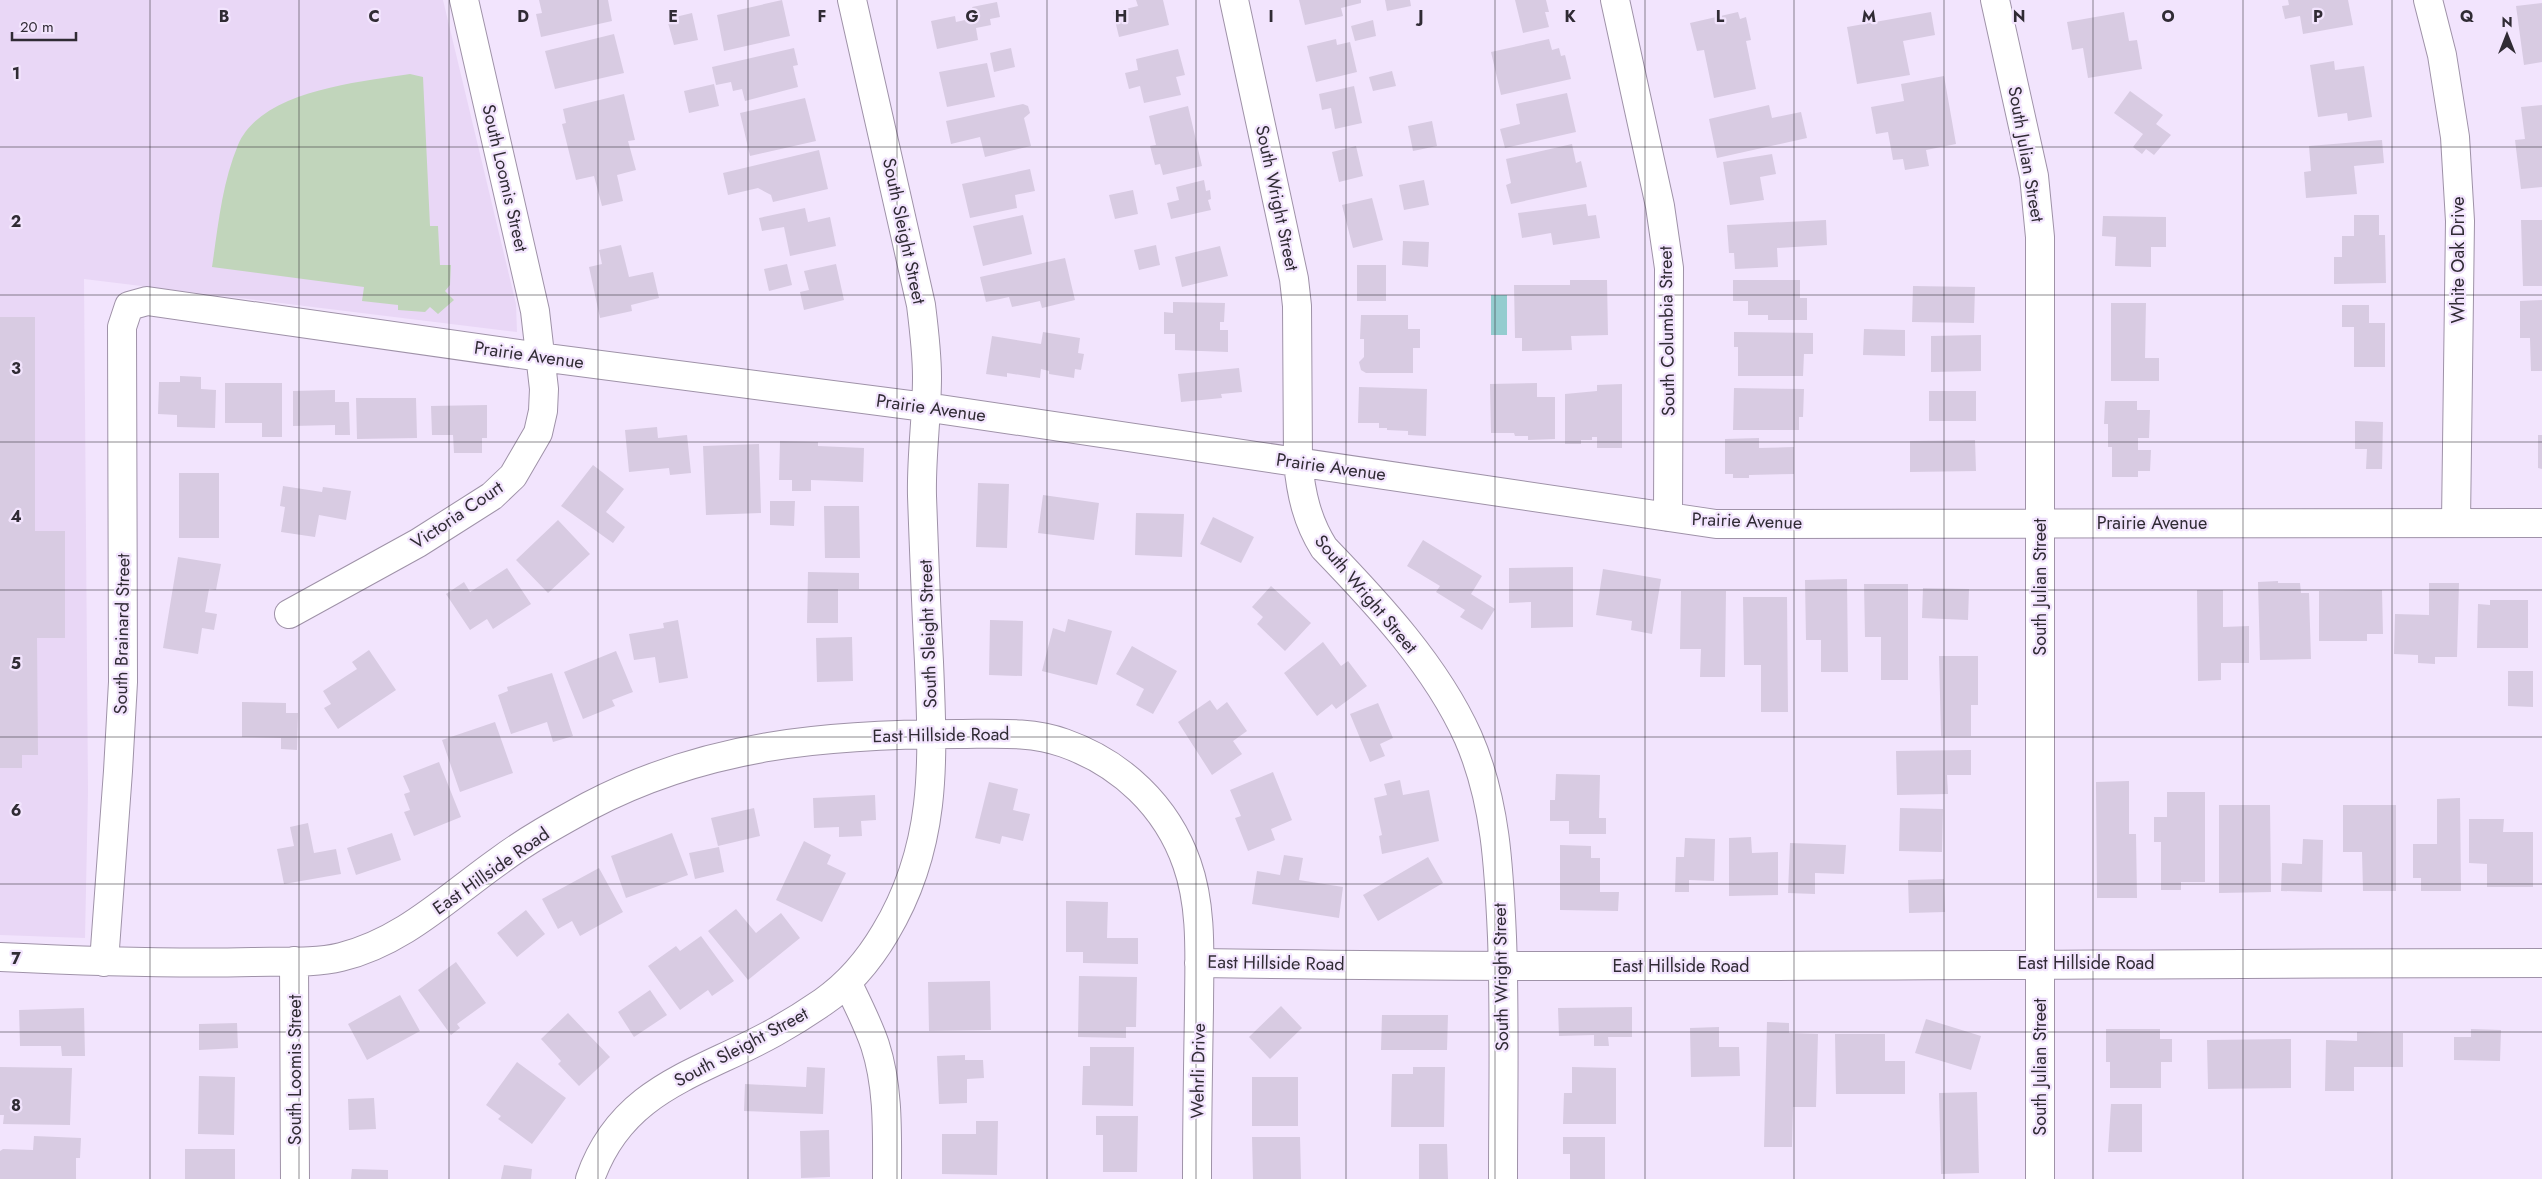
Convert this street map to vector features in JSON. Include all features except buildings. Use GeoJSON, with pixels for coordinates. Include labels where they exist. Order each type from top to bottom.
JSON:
{"type":"FeatureCollection","features":[{"type":"Feature","properties":{"kind":"street","name":"South Loomis Street"},"geometry":{"type":"LineString","coordinates":[[464,0],[536,311],[540,358]]}},
{"type":"Feature","properties":{"kind":"street","name":"South Sleight Street"},"geometry":{"type":"LineString","coordinates":[[590,1179],[605,1146],[637,1107],[663,1088],[694,1070],[774,1033],[825,1001],[847,982],[878,944],[898,911],[914,874],[924,836],[930,790],[932,734],[922,494],[926,344],[921,305],[852,0]]}},
{"type":"Feature","properties":{"kind":"street","name":"South Wright Street"},"geometry":{"type":"LineString","coordinates":[[1234,0],[1294,279],[1297,306],[1298,462],[1300,488],[1313,530],[1324,548],[1412,648],[1447,698],[1468,738],[1494,822],[1499,873],[1503,967],[1503,1179]]}},
{"type":"Feature","properties":{"kind":"street","name":"South Columbia Street"},"geometry":{"type":"LineString","coordinates":[[1615,0],[1660,206],[1668,259],[1668,517]]}},
{"type":"Feature","properties":{"kind":"street","name":"South Julian Street"},"geometry":{"type":"LineString","coordinates":[[1996,0],[2026,138],[2038,204],[2040,237],[2040,1179]]}},
{"type":"Feature","properties":{"kind":"street","name":"White Oak Drive"},"geometry":{"type":"LineString","coordinates":[[2428,0],[2442,55],[2455,137],[2459,211],[2456,522]]}},
{"type":"Feature","properties":{"kind":"street","name":"Prairie Avenue"},"geometry":{"type":"LineString","coordinates":[[129,306],[147,301],[540,358],[925,407],[1716,524],[2542,523]]}},
{"type":"Feature","properties":{"kind":"street","name":"South Brainard Street"},"geometry":{"type":"LineString","coordinates":[[104,962],[123,682],[122,327],[129,306]]}},
{"type":"Feature","properties":{"kind":"street","name":"Victoria Court"},"geometry":{"type":"LineString","coordinates":[[289,614],[418,543],[492,496],[514,476],[538,433],[543,411],[544,389],[540,358]]}},
{"type":"Feature","properties":{"kind":"street","name":"East Hillside Road"},"geometry":{"type":"LineString","coordinates":[[0,957],[199,964],[294,961],[341,957],[375,946],[414,925],[531,839],[593,804],[660,775],[736,752],[792,742],[882,735],[1022,734],[1043,737],[1087,752],[1126,776],[1150,799],[1171,829],[1186,861],[1196,902],[1199,963],[1503,967],[2039,963],[2542,963]]}},
{"type":"Feature","properties":{"kind":"street","name":"South Loomis Street"},"geometry":{"type":"LineString","coordinates":[[294,961],[295,1179]]}},
{"type":"Feature","properties":{"kind":"street","name":"Wehrli Drive"},"geometry":{"type":"LineString","coordinates":[[1197,1179],[1199,963]]}},
{"type":"Feature","properties":{"kind":"street"},"geometry":{"type":"LineString","coordinates":[[847,982],[871,1033],[883,1082],[887,1115],[887,1179]]}},
{"type":"Feature","properties":{"kind":"shaded area"},"geometry":{"type":"Polygon","coordinates":[[[0,0],[443,0],[516,304],[517,332],[84,279],[88,792],[85,938],[0,935],[0,0]]]}},
{"type":"Feature","properties":{"kind":"shaded area"},"geometry":{"type":"Polygon","coordinates":[[[410,74],[423,77],[430,226],[438,226],[440,265],[451,265],[450,285],[445,291],[454,300],[438,314],[430,307],[425,312],[398,310],[398,305],[362,301],[364,287],[212,267],[221,205],[228,174],[238,145],[250,126],[268,112],[289,100],[340,85],[410,74]]]}},
{"type":"Feature","properties":{"kind":"shaded area"},"geometry":{"type":"Polygon","coordinates":[[[1491,295],[1507,295],[1507,335],[1491,335],[1491,295]]]}}]}
